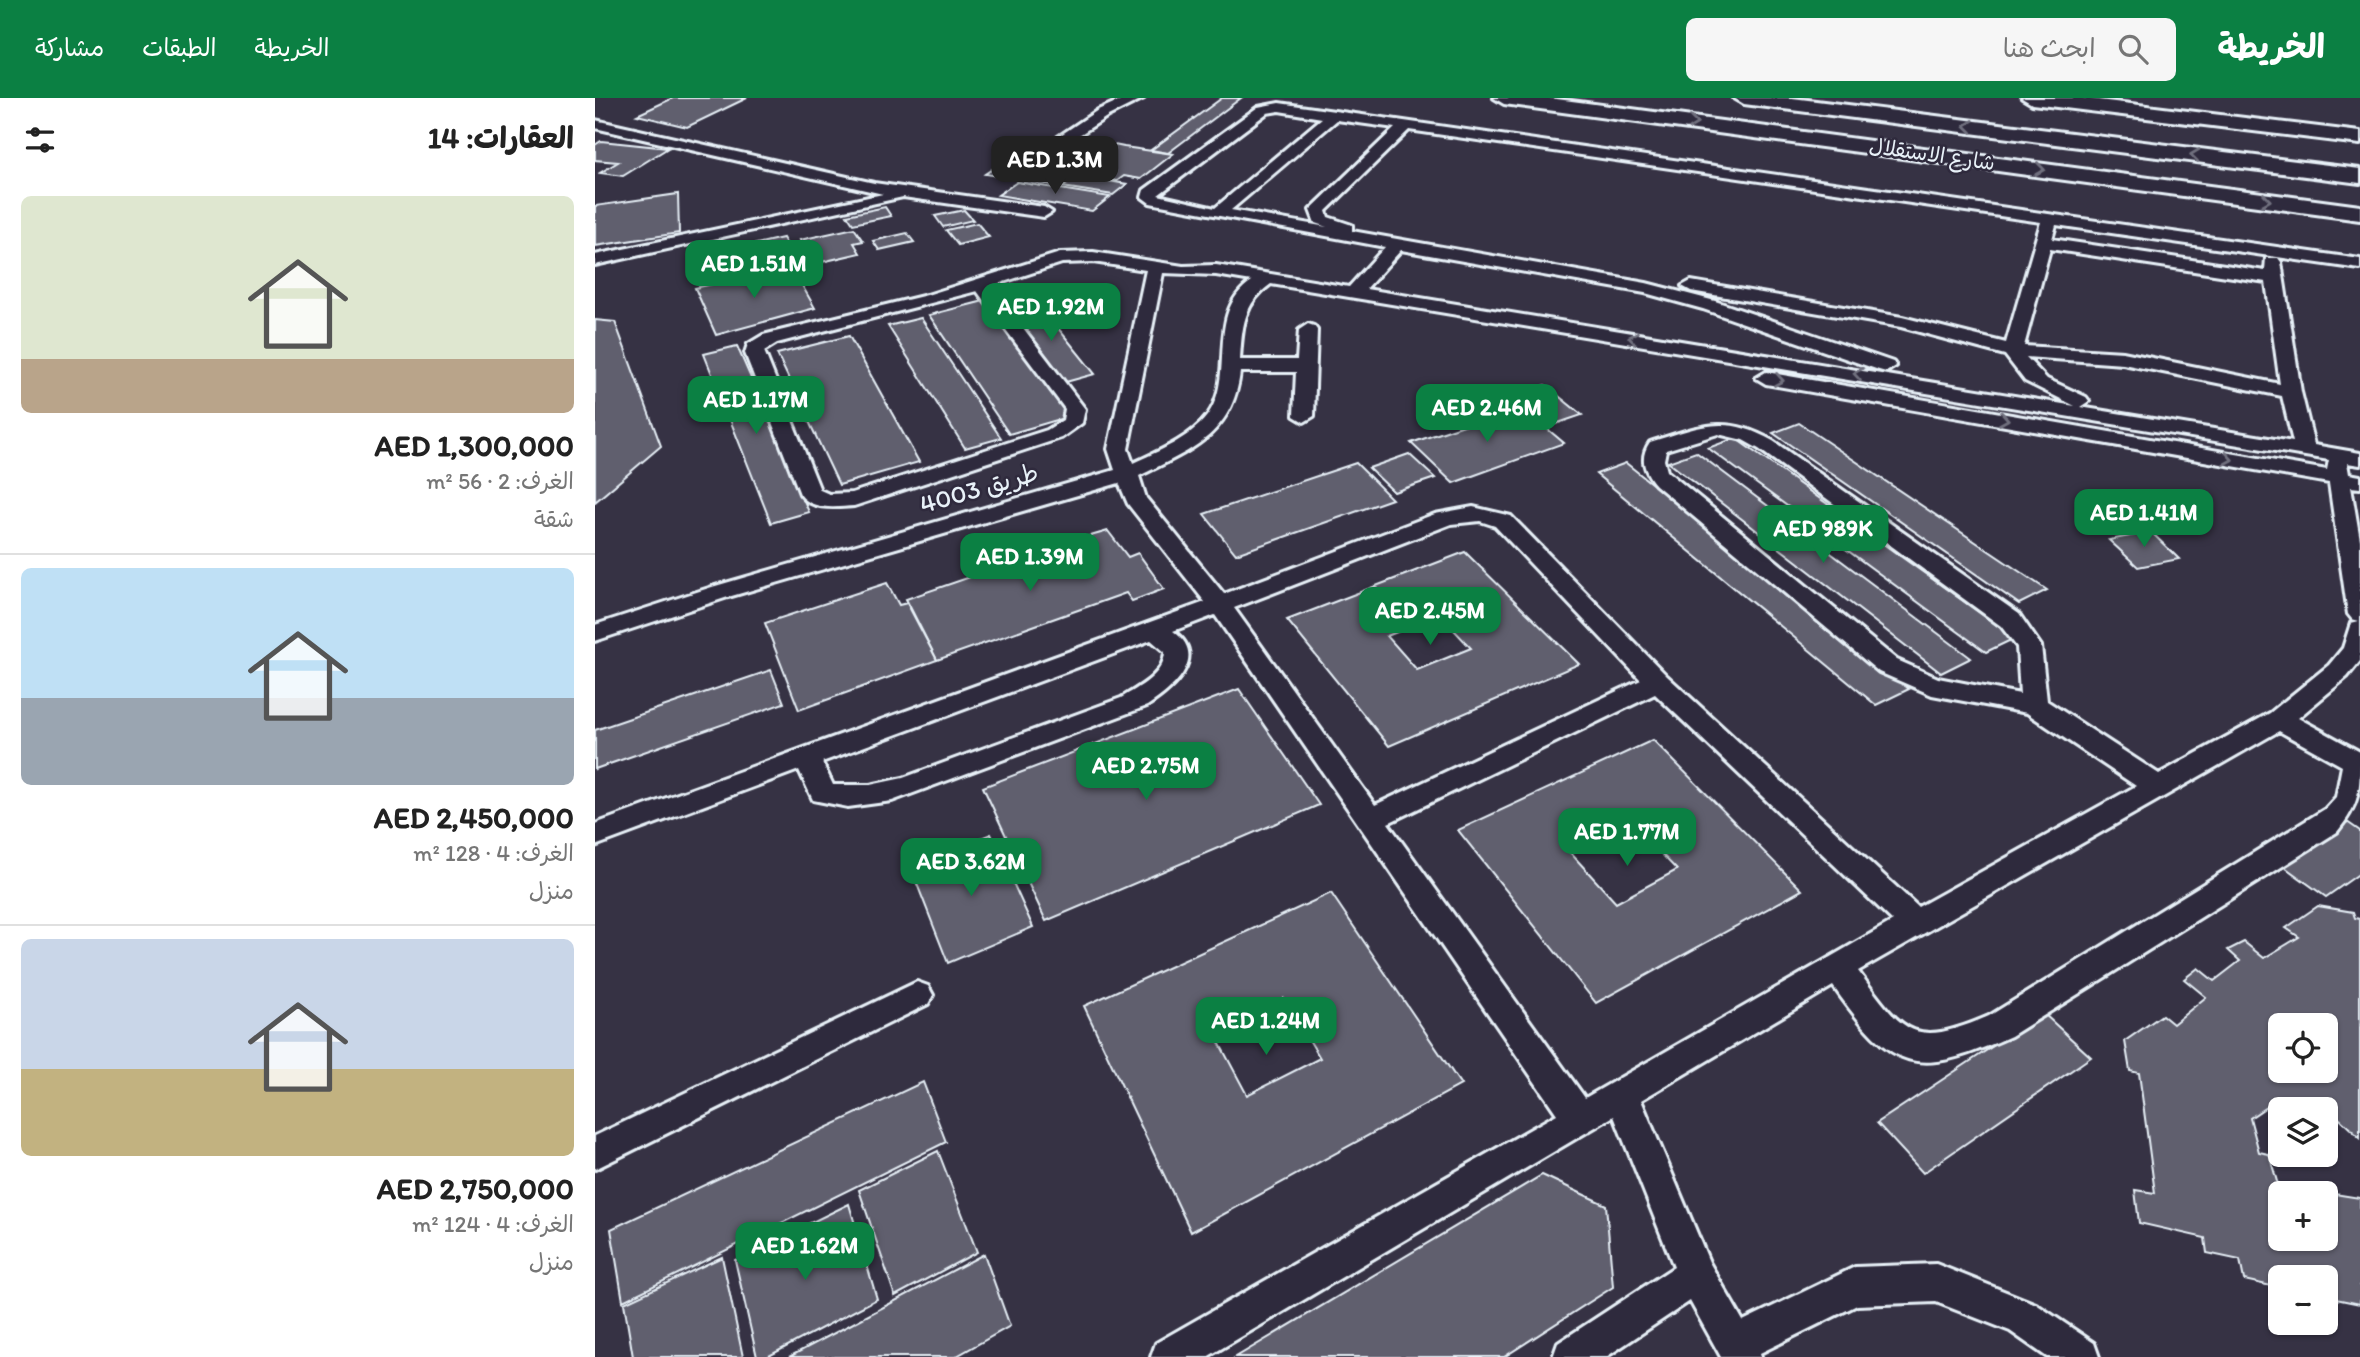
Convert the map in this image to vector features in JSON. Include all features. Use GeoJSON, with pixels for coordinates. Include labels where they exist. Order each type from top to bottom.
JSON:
{"type":"FeatureCollection","features":[{"type":"Feature","properties":{"kind":"main road","name":"شارع الاستقلال"},"geometry":{"type":"LineString","coordinates":[[1504,98],[2360,213]]}},
{"type":"Feature","properties":{"kind":"main road","name":"شارع الاستقلال"},"geometry":{"type":"LineString","coordinates":[[1744,98],[2360,176]]}},
{"type":"Feature","properties":{"kind":"main road"},"geometry":{"type":"LineString","coordinates":[[2032,98],[2360,138]]}},
{"type":"Feature","properties":{"kind":"lane"},"geometry":{"type":"LineString","coordinates":[[1103,113],[1119,98]]}},
{"type":"Feature","properties":{"kind":"lane"},"geometry":{"type":"LineString","coordinates":[[1027,163],[1103,113],[1137,98]]}},
{"type":"Feature","properties":{"kind":"lane"},"geometry":{"type":"LineString","coordinates":[[1961,391],[1678,296],[1217,213],[1156,200],[1150,197],[1150,193],[1262,110],[1279,107],[2360,264]]}},
{"type":"Feature","properties":{"kind":"lane"},"geometry":{"type":"LineString","coordinates":[[1217,213],[1334,115]]}},
{"type":"Feature","properties":{"kind":"lane"},"geometry":{"type":"LineString","coordinates":[[595,124],[908,194],[971,199],[1044,212]]}},
{"type":"Feature","properties":{"kind":"lane"},"geometry":{"type":"LineString","coordinates":[[1406,125],[1322,205],[1318,210],[1321,220],[1338,227],[1902,322],[2013,351],[2123,358],[2291,392]]}},
{"type":"Feature","properties":{"kind":"lane"},"geometry":{"type":"LineString","coordinates":[[818,211],[828,201],[832,186],[829,177]]}},
{"type":"Feature","properties":{"kind":"lane"},"geometry":{"type":"LineString","coordinates":[[595,260],[908,194]]}},
{"type":"Feature","properties":{"kind":"lane"},"geometry":{"type":"LineString","coordinates":[[2050,218],[2013,351],[2026,375],[2042,386],[2126,421]]}},
{"type":"Feature","properties":{"kind":"lane"},"geometry":{"type":"LineString","coordinates":[[2043,243],[2274,278]]}},
{"type":"Feature","properties":{"kind":"lane"},"geometry":{"type":"LineString","coordinates":[[1354,292],[1396,245]]}},
{"type":"Feature","properties":{"kind":"lane"},"geometry":{"type":"LineString","coordinates":[[2271,250],[2291,392],[2305,450]]}},
{"type":"Feature","properties":{"kind":"lane"},"geometry":{"type":"LineString","coordinates":[[981,284],[1075,409],[1072,423],[1054,434],[854,499],[827,501],[811,494],[754,353],[755,348],[771,339],[855,320],[1061,258],[1093,257],[1183,271],[1204,281],[1354,292],[2305,450],[2345,472]]}},
{"type":"Feature","properties":{"kind":"lane"},"geometry":{"type":"LineString","coordinates":[[1155,268],[1118,449],[1136,499],[1219,604],[1580,1119]]}},
{"type":"Feature","properties":{"kind":"lane"},"geometry":{"type":"LineString","coordinates":[[1258,283],[2345,472]]}},
{"type":"Feature","properties":{"kind":"lane","name":"طريق 4003"},"geometry":{"type":"LineString","coordinates":[[595,633],[720,592],[1129,474],[1193,439],[1210,424],[1225,397],[1237,315],[1258,283]]}},
{"type":"Feature","properties":{"kind":"lane"},"geometry":{"type":"LineString","coordinates":[[1304,416],[1308,330]]}},
{"type":"Feature","properties":{"kind":"lane"},"geometry":{"type":"LineString","coordinates":[[1229,366],[1305,366]]}},
{"type":"Feature","properties":{"kind":"lane"},"geometry":{"type":"LineString","coordinates":[[2034,705],[2029,646],[2010,620],[1766,445],[1750,436],[1717,428],[1657,446],[1652,458],[1653,468],[1661,478],[1888,666],[1931,686],[2034,705],[2158,788]]}},
{"type":"Feature","properties":{"kind":"lane"},"geometry":{"type":"LineString","coordinates":[[2345,472],[2360,459]]}},
{"type":"Feature","properties":{"kind":"lane"},"geometry":{"type":"LineString","coordinates":[[2345,472],[2346,511],[2360,614]]}},
{"type":"Feature","properties":{"kind":"lane"},"geometry":{"type":"LineString","coordinates":[[595,835],[1153,630],[1443,519],[1473,512],[1489,514],[1503,521],[1658,682],[1915,923]]}},
{"type":"Feature","properties":{"kind":"lane"},"geometry":{"type":"LineString","coordinates":[[1170,1357],[1915,923],[2279,719],[2338,671],[2355,650],[2360,629]]}},
{"type":"Feature","properties":{"kind":"lane"},"geometry":{"type":"LineString","coordinates":[[806,757],[823,793],[849,799],[870,797],[916,784],[1130,704],[1157,687],[1174,668],[1176,653],[1172,643],[1153,630]]}},
{"type":"Feature","properties":{"kind":"lane"},"geometry":{"type":"LineString","coordinates":[[1370,819],[1658,682]]}},
{"type":"Feature","properties":{"kind":"lane"},"geometry":{"type":"LineString","coordinates":[[1838,968],[1889,1038],[1919,1050],[1959,1046],[2000,1026],[2327,824],[2347,807],[2358,763],[2279,719]]}},
{"type":"Feature","properties":{"kind":"lane"},"geometry":{"type":"LineString","coordinates":[[595,1153],[917,995]]}},
{"type":"Feature","properties":{"kind":"lane"},"geometry":{"type":"LineString","coordinates":[[1622,1095],[1696,1275],[1739,1351],[1855,1286],[1935,1283],[2023,1317],[2080,1357]]}},
{"type":"Feature","properties":{"kind":"lane"},"geometry":{"type":"LineString","coordinates":[[1572,1357],[1696,1275]]}},
{"type":"Feature","properties":{"kind":"building"},"geometry":{"type":"Polygon","coordinates":[[[673,98],[747,98],[687,127],[637,115],[673,98]]]}},
{"type":"Feature","properties":{"kind":"building"},"geometry":{"type":"Polygon","coordinates":[[[1222,98],[1241,98],[1168,153],[1151,150],[1222,98]]]}},
{"type":"Feature","properties":{"kind":"building"},"geometry":{"type":"Polygon","coordinates":[[[601,141],[668,148],[623,176],[600,173],[618,162],[595,160],[595,145],[601,141]]]}},
{"type":"Feature","properties":{"kind":"building"},"geometry":{"type":"Polygon","coordinates":[[[1094,141],[1173,154],[1141,179],[1124,176],[1117,181],[1052,171],[1094,141]]]}},
{"type":"Feature","properties":{"kind":"building"},"geometry":{"type":"Polygon","coordinates":[[[1001,163],[1073,176],[1059,186],[985,174],[1001,163]]]}},
{"type":"Feature","properties":{"kind":"building"},"geometry":{"type":"Polygon","coordinates":[[[1077,176],[1127,184],[1113,195],[1063,187],[1077,176]]]}},
{"type":"Feature","properties":{"kind":"building"},"geometry":{"type":"Polygon","coordinates":[[[1017,182],[1110,197],[1092,211],[998,195],[1017,182]]]}},
{"type":"Feature","properties":{"kind":"building"},"geometry":{"type":"Polygon","coordinates":[[[678,194],[679,233],[595,246],[595,206],[678,194]]]}},
{"type":"Feature","properties":{"kind":"building"},"geometry":{"type":"Polygon","coordinates":[[[885,207],[891,216],[853,224],[847,215],[885,207]]]}},
{"type":"Feature","properties":{"kind":"building"},"geometry":{"type":"Polygon","coordinates":[[[964,210],[973,220],[943,227],[935,216],[964,210]]]}},
{"type":"Feature","properties":{"kind":"building"},"geometry":{"type":"Polygon","coordinates":[[[977,223],[989,237],[958,245],[946,230],[977,223]]]}},
{"type":"Feature","properties":{"kind":"building"},"geometry":{"type":"Polygon","coordinates":[[[854,228],[863,241],[854,243],[860,253],[813,264],[800,240],[854,228]]]}},
{"type":"Feature","properties":{"kind":"building"},"geometry":{"type":"Polygon","coordinates":[[[907,233],[914,242],[879,250],[873,241],[907,233]]]}},
{"type":"Feature","properties":{"kind":"building"},"geometry":{"type":"Polygon","coordinates":[[[783,238],[798,264],[747,275],[734,249],[783,238]]]}},
{"type":"Feature","properties":{"kind":"building"},"geometry":{"type":"Polygon","coordinates":[[[791,266],[815,308],[716,335],[695,288],[791,266]]]}},
{"type":"Feature","properties":{"kind":"building"},"geometry":{"type":"Polygon","coordinates":[[[988,300],[1074,415],[1009,434],[929,315],[988,300]]]}},
{"type":"Feature","properties":{"kind":"building"},"geometry":{"type":"Polygon","coordinates":[[[1037,302],[1095,374],[1062,383],[1007,310],[1037,302]]]}},
{"type":"Feature","properties":{"kind":"building"},"geometry":{"type":"Polygon","coordinates":[[[921,318],[1001,438],[965,448],[888,326],[921,318]]]}},
{"type":"Feature","properties":{"kind":"building"},"geometry":{"type":"Polygon","coordinates":[[[595,320],[615,322],[661,446],[595,502],[595,320]]]}},
{"type":"Feature","properties":{"kind":"building"},"geometry":{"type":"Polygon","coordinates":[[[849,336],[919,462],[839,485],[777,354],[849,336]]]}},
{"type":"Feature","properties":{"kind":"building"},"geometry":{"type":"Polygon","coordinates":[[[737,346],[809,512],[771,523],[704,354],[737,346]]]}},
{"type":"Feature","properties":{"kind":"building"},"geometry":{"type":"Polygon","coordinates":[[[1545,385],[1582,415],[1555,424],[1518,393],[1545,385]]]}},
{"type":"Feature","properties":{"kind":"building"},"geometry":{"type":"Polygon","coordinates":[[[1520,406],[1564,443],[1453,483],[1411,443],[1520,406]]]}},
{"type":"Feature","properties":{"kind":"building"},"geometry":{"type":"Polygon","coordinates":[[[1799,423],[2047,590],[2019,604],[1773,433],[1799,423]]]}},
{"type":"Feature","properties":{"kind":"building"},"geometry":{"type":"Polygon","coordinates":[[[1735,438],[2015,638],[1986,652],[1708,448],[1735,438]]]}},
{"type":"Feature","properties":{"kind":"building"},"geometry":{"type":"Polygon","coordinates":[[[1696,452],[1971,658],[1941,673],[1668,462],[1696,452]]]}},
{"type":"Feature","properties":{"kind":"building"},"geometry":{"type":"Polygon","coordinates":[[[1409,454],[1435,478],[1394,492],[1369,468],[1409,454]]]}},
{"type":"Feature","properties":{"kind":"building"},"geometry":{"type":"Polygon","coordinates":[[[1356,463],[1392,499],[1236,554],[1204,514],[1356,463]]]}},
{"type":"Feature","properties":{"kind":"building"},"geometry":{"type":"Polygon","coordinates":[[[1626,463],[1909,689],[1876,705],[1596,474],[1626,463]]]}},
{"type":"Feature","properties":{"kind":"building"},"geometry":{"type":"Polygon","coordinates":[[[1108,531],[1128,557],[1138,553],[1164,589],[1132,601],[1126,593],[937,660],[906,599],[1023,559],[1021,556],[1108,531]]]}},
{"type":"Feature","properties":{"kind":"building"},"geometry":{"type":"Polygon","coordinates":[[[2151,532],[2179,559],[2138,567],[2109,540],[2151,532]]]}},
{"type":"Feature","properties":{"kind":"building"},"geometry":{"type":"Polygon","coordinates":[[[1465,552],[1579,664],[1389,746],[1287,620],[1465,552]],[[1440,615],[1387,636],[1417,670],[1471,648],[1440,615]]]}},
{"type":"Feature","properties":{"kind":"building"},"geometry":{"type":"Polygon","coordinates":[[[887,583],[899,605],[907,603],[937,660],[799,710],[765,623],[887,583]]]}},
{"type":"Feature","properties":{"kind":"building"},"geometry":{"type":"Polygon","coordinates":[[[771,670],[784,703],[595,769],[595,730],[771,670]]]}},
{"type":"Feature","properties":{"kind":"building"},"geometry":{"type":"Polygon","coordinates":[[[1239,689],[1319,805],[1046,921],[983,787],[1239,689]]]}},
{"type":"Feature","properties":{"kind":"building"},"geometry":{"type":"Polygon","coordinates":[[[1653,740],[1802,890],[1596,1003],[1458,830],[1653,740]],[[1628,819],[1567,849],[1616,903],[1677,870],[1628,819]]]}},
{"type":"Feature","properties":{"kind":"building"},"geometry":{"type":"Polygon","coordinates":[[[2340,817],[2360,831],[2360,873],[2326,897],[2275,860],[2340,817]]]}},
{"type":"Feature","properties":{"kind":"building"},"geometry":{"type":"Polygon","coordinates":[[[991,834],[1033,927],[948,963],[910,866],[991,834]]]}},
{"type":"Feature","properties":{"kind":"building"},"geometry":{"type":"Polygon","coordinates":[[[1331,893],[1461,1085],[1191,1232],[1084,1006],[1331,893]],[[1284,998],[1214,1033],[1247,1095],[1320,1058],[1284,998]]]}},
{"type":"Feature","properties":{"kind":"building"},"geometry":{"type":"Polygon","coordinates":[[[2318,906],[2353,912],[2355,918],[2360,919],[2360,1138],[2338,1117],[2338,1097],[2268,1097],[2268,1106],[2250,1118],[2259,1152],[2268,1154],[2268,1167],[2273,1167],[2277,1181],[2268,1181],[2268,1251],[2338,1251],[2338,1195],[2360,1198],[2360,1304],[2338,1299],[2338,1265],[2268,1265],[2268,1285],[2244,1280],[2240,1260],[2207,1253],[2205,1238],[2139,1223],[2135,1190],[2155,1193],[2139,1073],[2130,1071],[2125,1041],[2162,1015],[2173,1024],[2206,997],[2184,979],[2198,968],[2214,981],[2240,961],[2228,950],[2244,942],[2264,958],[2299,937],[2286,928],[2318,906]]]}},
{"type":"Feature","properties":{"kind":"building"},"geometry":{"type":"Polygon","coordinates":[[[2043,1013],[2091,1057],[1923,1173],[1877,1123],[2043,1013]]]}},
{"type":"Feature","properties":{"kind":"building"},"geometry":{"type":"Polygon","coordinates":[[[923,1082],[946,1142],[623,1301],[611,1229],[923,1082]]]}},
{"type":"Feature","properties":{"kind":"building"},"geometry":{"type":"Polygon","coordinates":[[[938,1151],[977,1252],[895,1296],[859,1190],[938,1151]]]}},
{"type":"Feature","properties":{"kind":"building"},"geometry":{"type":"Polygon","coordinates":[[[1542,1175],[1606,1205],[1613,1287],[1504,1357],[1236,1357],[1542,1175]]]}},
{"type":"Feature","properties":{"kind":"building"},"geometry":{"type":"Polygon","coordinates":[[[849,1204],[877,1299],[767,1357],[757,1357],[735,1260],[849,1204]]]}},
{"type":"Feature","properties":{"kind":"building"},"geometry":{"type":"Polygon","coordinates":[[[984,1254],[1010,1326],[955,1357],[789,1357],[984,1254]]]}},
{"type":"Feature","properties":{"kind":"building"},"geometry":{"type":"Polygon","coordinates":[[[722,1257],[743,1357],[633,1357],[624,1303],[722,1257]]]}}]}
